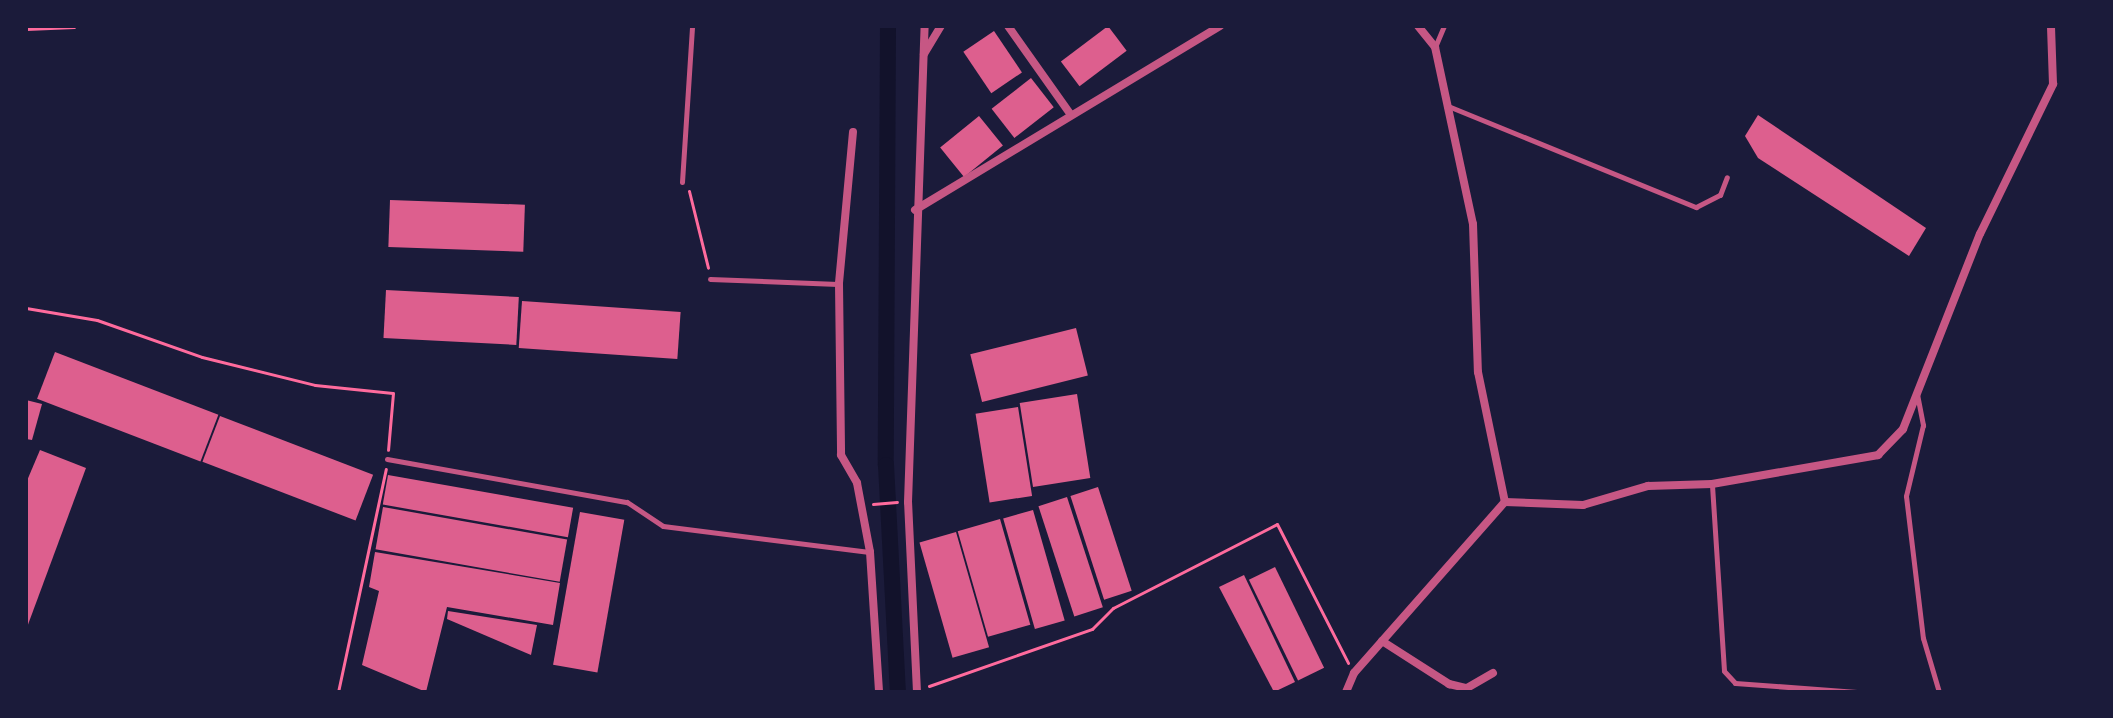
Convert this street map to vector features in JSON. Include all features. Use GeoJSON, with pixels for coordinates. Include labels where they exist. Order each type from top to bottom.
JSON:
{"type":"FeatureCollection","features":[{"type":"Feature","properties":{"kind":"street"},"geometry":{"type":"LineString","coordinates":[[917,692],[908,541],[915,210],[925,26]]}},
{"type":"Feature","properties":{"kind":"street"},"geometry":{"type":"LineString","coordinates":[[924,55],[941,26]]}},
{"type":"Feature","properties":{"kind":"street"},"geometry":{"type":"LineString","coordinates":[[1008,26],[1071,115]]}},
{"type":"Feature","properties":{"kind":"street"},"geometry":{"type":"LineString","coordinates":[[915,210],[1220,26]]}},
{"type":"Feature","properties":{"kind":"street"},"geometry":{"type":"LineString","coordinates":[[1418,26],[1435,47],[1473,224],[1478,372],[1505,502]]}},
{"type":"Feature","properties":{"kind":"street"},"geometry":{"type":"LineString","coordinates":[[1505,502],[1583,505],[1648,486],[1712,484],[1878,455],[1903,429],[1980,234],[2053,84],[2051,26]]}},
{"type":"Feature","properties":{"kind":"street"},"geometry":{"type":"LineString","coordinates":[[853,132],[839,284],[841,455],[857,483],[870,552],[879,692]]}},
{"type":"Feature","properties":{"kind":"street"},"geometry":{"type":"LineString","coordinates":[[1346,692],[1354,673],[1505,502]]}},
{"type":"Feature","properties":{"kind":"street"},"geometry":{"type":"LineString","coordinates":[[1382,641],[1449,684],[1467,688],[1493,673]]}},
{"type":"Feature","properties":{"kind":"lane"},"geometry":{"type":"LineString","coordinates":[[682,182],[692,26]]}},
{"type":"Feature","properties":{"kind":"lane"},"geometry":{"type":"LineString","coordinates":[[1435,47],[1444,26]]}},
{"type":"Feature","properties":{"kind":"lane"},"geometry":{"type":"LineString","coordinates":[[1447,106],[1696,207],[1720,195],[1727,177]]}},
{"type":"Feature","properties":{"kind":"lane"},"geometry":{"type":"LineString","coordinates":[[710,279],[839,284]]}},
{"type":"Feature","properties":{"kind":"lane"},"geometry":{"type":"LineString","coordinates":[[1917,393],[1923,425],[1906,496],[1923,638],[1939,692]]}},
{"type":"Feature","properties":{"kind":"lane"},"geometry":{"type":"LineString","coordinates":[[387,459],[627,502],[663,526],[870,552]]}},
{"type":"Feature","properties":{"kind":"lane"},"geometry":{"type":"LineString","coordinates":[[1712,484],[1724,671],[1735,683],[1857,692]]}},
{"type":"Feature","properties":{"kind":"path"},"geometry":{"type":"LineString","coordinates":[[26,29],[74,27]]}},
{"type":"Feature","properties":{"kind":"path"},"geometry":{"type":"LineString","coordinates":[[682,182],[697,204],[710,279]]}},
{"type":"Feature","properties":{"kind":"path"},"geometry":{"type":"LineString","coordinates":[[26,308],[97,320],[202,357],[315,385],[393,393],[387,459],[338,692]]}},
{"type":"Feature","properties":{"kind":"path"},"geometry":{"type":"LineString","coordinates":[[874,504],[903,502]]}},
{"type":"Feature","properties":{"kind":"path"},"geometry":{"type":"LineString","coordinates":[[917,692],[963,668],[1092,629],[1113,608],[1277,524],[1354,673]]}},
{"type":"Feature","properties":{"kind":"building"},"geometry":{"type":"Polygon","coordinates":[[[1108,26],[1127,51],[1080,86],[1061,62],[1108,26]]]}},
{"type":"Feature","properties":{"kind":"building"},"geometry":{"type":"Polygon","coordinates":[[[994,31],[1022,72],[991,93],[963,52],[994,31]]]}},
{"type":"Feature","properties":{"kind":"building"},"geometry":{"type":"Polygon","coordinates":[[[1031,78],[1054,107],[1014,138],[992,109],[1031,78]]]}},
{"type":"Feature","properties":{"kind":"building"},"geometry":{"type":"Polygon","coordinates":[[[1758,115],[1926,228],[1909,256],[1758,158],[1745,136],[1758,115]]]}},
{"type":"Feature","properties":{"kind":"building"},"geometry":{"type":"Polygon","coordinates":[[[979,116],[1003,146],[964,177],[940,147],[979,116]]]}},
{"type":"Feature","properties":{"kind":"building"},"geometry":{"type":"Polygon","coordinates":[[[390,200],[525,205],[523,252],[388,247],[390,200]]]}},
{"type":"Feature","properties":{"kind":"building"},"geometry":{"type":"Polygon","coordinates":[[[386,290],[519,297],[516,345],[383,338],[386,290]]]}},
{"type":"Feature","properties":{"kind":"building"},"geometry":{"type":"Polygon","coordinates":[[[522,301],[681,312],[677,359],[519,348],[522,301]]]}},
{"type":"Feature","properties":{"kind":"building"},"geometry":{"type":"Polygon","coordinates":[[[1076,328],[1088,376],[982,402],[970,354],[1076,328]]]}},
{"type":"Feature","properties":{"kind":"building"},"geometry":{"type":"Polygon","coordinates":[[[55,352],[218,415],[200,461],[37,399],[55,352]]]}},
{"type":"Feature","properties":{"kind":"building"},"geometry":{"type":"Polygon","coordinates":[[[1077,394],[1090,478],[1033,487],[1020,403],[1077,394]]]}},
{"type":"Feature","properties":{"kind":"building"},"geometry":{"type":"Polygon","coordinates":[[[26,400],[42,404],[32,440],[26,439],[26,400]]]}},
{"type":"Feature","properties":{"kind":"building"},"geometry":{"type":"Polygon","coordinates":[[[1018,407],[1032,496],[990,503],[976,414],[1018,407]]]}},
{"type":"Feature","properties":{"kind":"building"},"geometry":{"type":"Polygon","coordinates":[[[220,416],[373,475],[356,521],[202,462],[220,416]]]}},
{"type":"Feature","properties":{"kind":"building"},"geometry":{"type":"Polygon","coordinates":[[[40,450],[86,468],[26,630],[26,483],[40,450]]]}},
{"type":"Feature","properties":{"kind":"building"},"geometry":{"type":"Polygon","coordinates":[[[388,475],[573,508],[568,537],[383,505],[388,475]]]}},
{"type":"Feature","properties":{"kind":"building"},"geometry":{"type":"Polygon","coordinates":[[[1098,487],[1132,591],[1104,600],[1070,496],[1098,487]]]}},
{"type":"Feature","properties":{"kind":"building"},"geometry":{"type":"Polygon","coordinates":[[[1067,497],[1103,607],[1074,617],[1038,506],[1067,497]]]}},
{"type":"Feature","properties":{"kind":"building"},"geometry":{"type":"Polygon","coordinates":[[[383,507],[567,539],[560,582],[376,549],[383,507]]]}},
{"type":"Feature","properties":{"kind":"building"},"geometry":{"type":"Polygon","coordinates":[[[1033,510],[1065,621],[1035,629],[1003,519],[1033,510]]]}},
{"type":"Feature","properties":{"kind":"building"},"geometry":{"type":"Polygon","coordinates":[[[580,512],[624,520],[597,672],[553,665],[580,512]]]}},
{"type":"Feature","properties":{"kind":"building"},"geometry":{"type":"Polygon","coordinates":[[[1000,519],[1030,625],[988,637],[958,531],[1000,519]]]}},
{"type":"Feature","properties":{"kind":"building"},"geometry":{"type":"Polygon","coordinates":[[[956,532],[989,647],[953,658],[919,542],[956,532]]]}},
{"type":"Feature","properties":{"kind":"building"},"geometry":{"type":"Polygon","coordinates":[[[375,552],[560,583],[553,625],[447,607],[426,692],[362,665],[379,591],[369,587],[375,552]]]}},
{"type":"Feature","properties":{"kind":"building"},"geometry":{"type":"Polygon","coordinates":[[[1275,567],[1324,668],[1298,680],[1249,580],[1275,567]]]}},
{"type":"Feature","properties":{"kind":"building"},"geometry":{"type":"Polygon","coordinates":[[[1244,575],[1295,682],[1274,692],[1219,587],[1244,575]]]}},
{"type":"Feature","properties":{"kind":"building"},"geometry":{"type":"Polygon","coordinates":[[[448,611],[537,625],[531,655],[447,619],[448,611]]]}},
{"type":"Feature","properties":{"kind":"waterway"},"geometry":{"type":"LineString","coordinates":[[888,26],[886,465],[898,692]]}}]}
